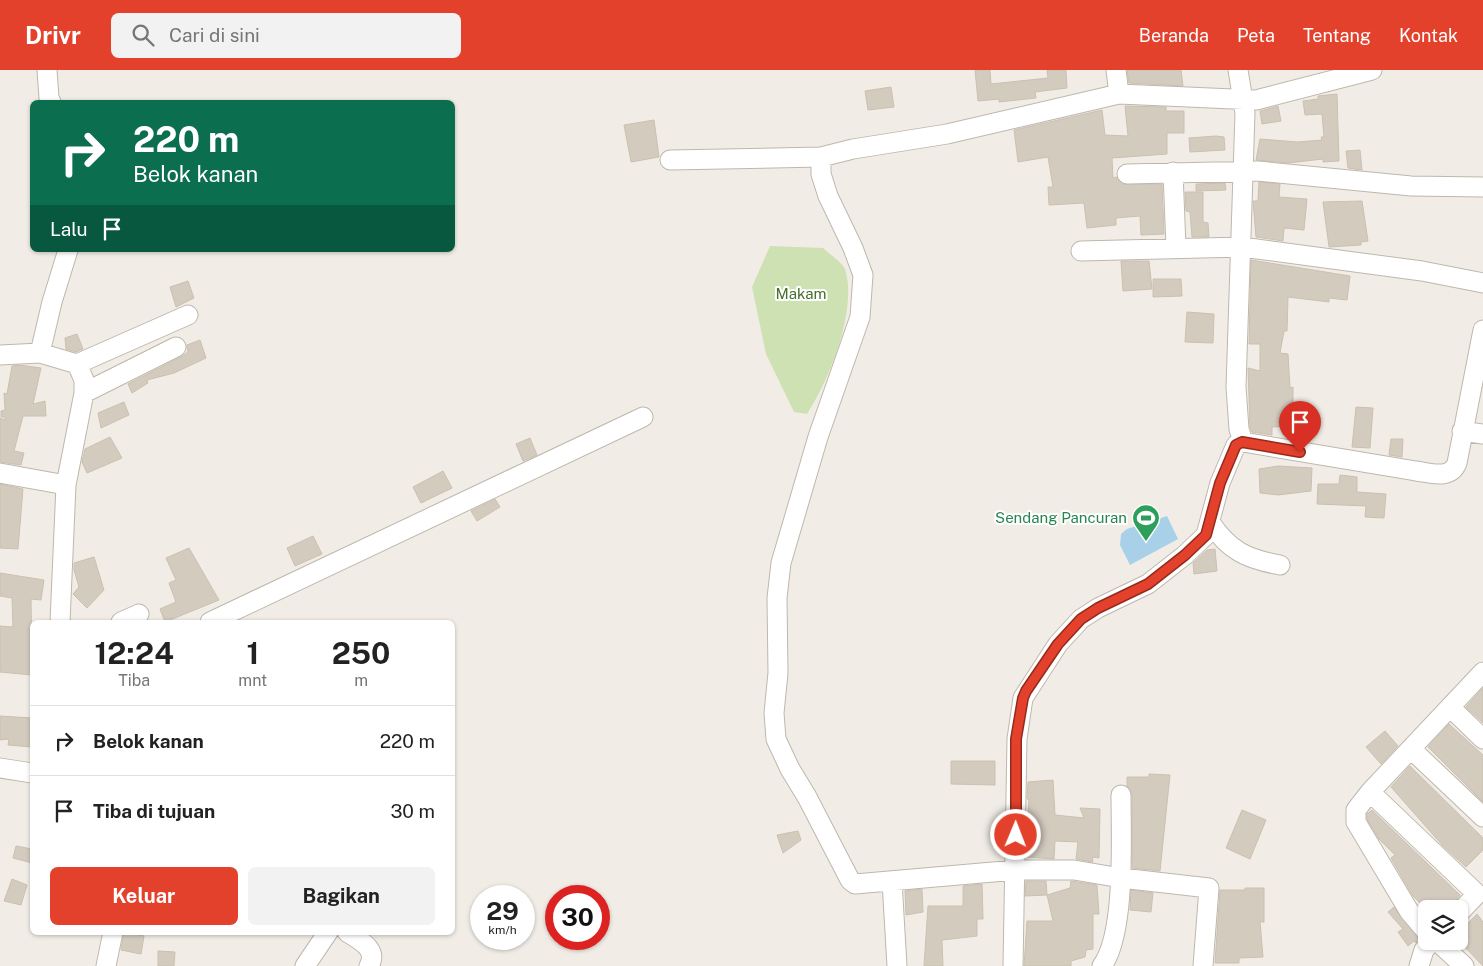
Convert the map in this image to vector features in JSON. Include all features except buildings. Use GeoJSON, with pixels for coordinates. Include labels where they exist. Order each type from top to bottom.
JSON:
{"type":"FeatureCollection","features":[{"type":"Feature","properties":{"kind":"street"},"geometry":{"type":"LineString","coordinates":[[46,70],[50,100]]}},
{"type":"Feature","properties":{"kind":"street"},"geometry":{"type":"LineString","coordinates":[[1116,70],[1119,94]]}},
{"type":"Feature","properties":{"kind":"street"},"geometry":{"type":"LineString","coordinates":[[1238,70],[1244,100],[1242,247],[1236,386],[1239,430],[1242,442]]}},
{"type":"Feature","properties":{"kind":"street"},"geometry":{"type":"LineString","coordinates":[[670,160],[821,157],[853,149],[947,134],[1119,94],[1256,100],[1372,70]]}},
{"type":"Feature","properties":{"kind":"street"},"geometry":{"type":"LineString","coordinates":[[821,157],[821,174],[828,196],[853,248],[863,275],[860,317],[818,437],[781,563],[777,598],[778,673],[774,713],[776,739],[790,769],[808,797],[850,880],[855,884],[1016,870],[1074,870],[1121,878],[1209,888],[1203,966]]}},
{"type":"Feature","properties":{"kind":"street"},"geometry":{"type":"LineString","coordinates":[[1127,174],[1243,170],[1411,186],[1483,187]]}},
{"type":"Feature","properties":{"kind":"street"},"geometry":{"type":"LineString","coordinates":[[1173,172],[1176,247]]}},
{"type":"Feature","properties":{"kind":"street"},"geometry":{"type":"LineString","coordinates":[[1081,251],[1176,247],[1242,247],[1384,265],[1483,283]]}},
{"type":"Feature","properties":{"kind":"street"},"geometry":{"type":"LineString","coordinates":[[40,353],[52,302],[67,252]]}},
{"type":"Feature","properties":{"kind":"street"},"geometry":{"type":"LineString","coordinates":[[0,355],[40,353],[77,364],[188,315]]}},
{"type":"Feature","properties":{"kind":"street"},"geometry":{"type":"LineString","coordinates":[[1013,966],[1016,870],[1016,739],[1023,698],[1026,691],[1058,644],[1075,625],[1098,608],[1148,584],[1185,555],[1206,535],[1226,464],[1236,445],[1242,442],[1444,475],[1454,469],[1457,463],[1483,330]]}},
{"type":"Feature","properties":{"kind":"street"},"geometry":{"type":"LineString","coordinates":[[84,393],[176,346]]}},
{"type":"Feature","properties":{"kind":"street"},"geometry":{"type":"LineString","coordinates":[[60,620],[66,485],[84,393],[84,380],[77,364]]}},
{"type":"Feature","properties":{"kind":"street"},"geometry":{"type":"LineString","coordinates":[[214,620],[643,417]]}},
{"type":"Feature","properties":{"kind":"street"},"geometry":{"type":"LineString","coordinates":[[1462,431],[1483,434]]}},
{"type":"Feature","properties":{"kind":"street"},"geometry":{"type":"LineString","coordinates":[[0,473],[66,485]]}},
{"type":"Feature","properties":{"kind":"street"},"geometry":{"type":"LineString","coordinates":[[1210,522],[1217,533],[1241,554],[1251,559],[1280,565]]}},
{"type":"Feature","properties":{"kind":"street"},"geometry":{"type":"LineString","coordinates":[[124,620],[138,614]]}},
{"type":"Feature","properties":{"kind":"street"},"geometry":{"type":"LineString","coordinates":[[1418,922],[1409,911],[1356,822],[1356,810],[1370,792],[1483,672]]}},
{"type":"Feature","properties":{"kind":"street"},"geometry":{"type":"LineString","coordinates":[[1451,708],[1483,739]]}},
{"type":"Feature","properties":{"kind":"street"},"geometry":{"type":"LineString","coordinates":[[1411,748],[1483,817]]}},
{"type":"Feature","properties":{"kind":"street"},"geometry":{"type":"LineString","coordinates":[[0,768],[30,773]]}},
{"type":"Feature","properties":{"kind":"street"},"geometry":{"type":"LineString","coordinates":[[1370,792],[1481,893],[1468,905]]}},
{"type":"Feature","properties":{"kind":"street"},"geometry":{"type":"LineString","coordinates":[[1102,966],[1109,957],[1112,945],[1121,878],[1122,795]]}},
{"type":"Feature","properties":{"kind":"street"},"geometry":{"type":"LineString","coordinates":[[892,881],[897,966]]}},
{"type":"Feature","properties":{"kind":"street"},"geometry":{"type":"LineString","coordinates":[[106,966],[112,935]]}},
{"type":"Feature","properties":{"kind":"street"},"geometry":{"type":"LineString","coordinates":[[305,966],[326,935]]}},
{"type":"Feature","properties":{"kind":"street"},"geometry":{"type":"LineString","coordinates":[[352,935],[366,944],[372,952],[372,961],[369,966]]}},
{"type":"Feature","properties":{"kind":"street"},"geometry":{"type":"LineString","coordinates":[[1419,966],[1424,950]]}},
{"type":"Feature","properties":{"kind":"street"},"geometry":{"type":"LineString","coordinates":[[1447,950],[1464,966]]}},
{"type":"Feature","properties":{"kind":"green space","name":"Makam"},"geometry":{"type":"Polygon","coordinates":[[[770,246],[823,248],[845,269],[848,285],[848,304],[839,344],[824,383],[807,414],[794,412],[766,354],[752,287],[770,246]]]}},
{"type":"Feature","properties":{"kind":"water","name":"Sendang Pancuran"},"geometry":{"type":"Polygon","coordinates":[[[1167,516],[1178,539],[1130,565],[1120,545],[1121,534],[1127,529],[1167,516]]]}},
{"type":"Feature","properties":{"kind":"place","name":"Sendang Pancuran"},"geometry":{"type":"Point","coordinates":[1146,542]}},
{"type":"Feature","properties":{"kind":"route"},"geometry":{"type":"LineString","coordinates":[[1016,835],[1016,739],[1023,698],[1058,644],[1081,619],[1098,608],[1148,584],[1185,555],[1206,535],[1226,464],[1236,445],[1242,442],[1300,452]]}}]}
